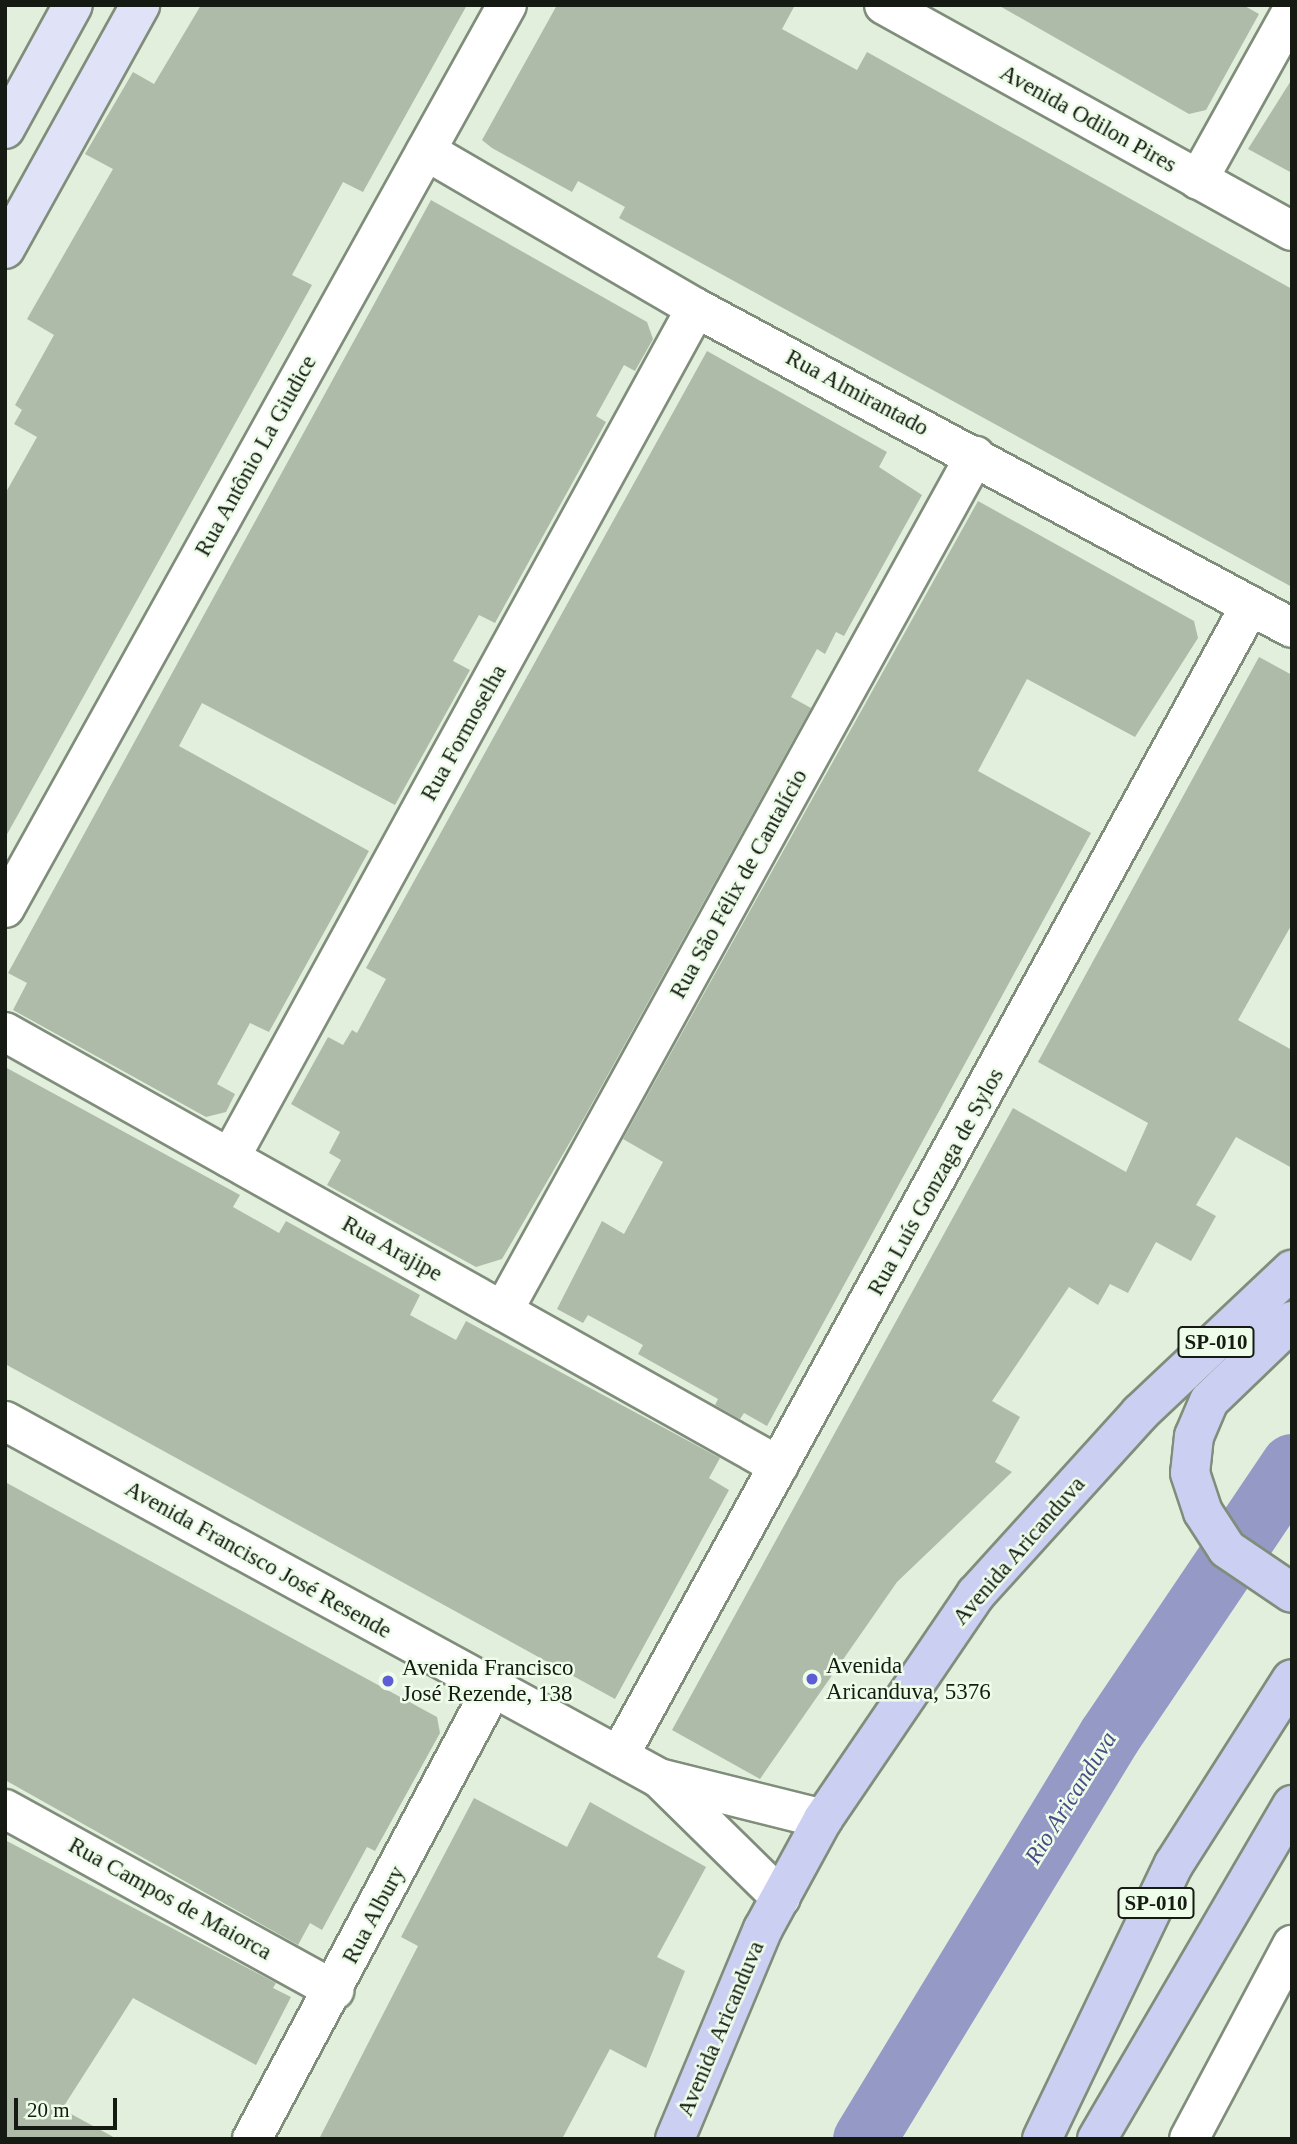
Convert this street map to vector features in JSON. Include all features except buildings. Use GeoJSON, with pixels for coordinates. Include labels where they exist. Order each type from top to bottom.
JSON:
{"type":"FeatureCollection","features":[{"type":"Feature","properties":{"kind":"highway","name":"Avenida Aricanduva"},"geometry":{"type":"LineString","coordinates":[[675,2139],[781,1898],[823,1819],[976,1594],[1140,1413],[1292,1270]]}},
{"type":"Feature","properties":{"kind":"highway"},"geometry":{"type":"LineString","coordinates":[[1292,1321],[1209,1401],[1194,1436],[1190,1473],[1203,1512],[1227,1549],[1292,1593]]}},
{"type":"Feature","properties":{"kind":"highway","name":"SP-010"},"geometry":{"type":"LineString","coordinates":[[1041,2139],[1174,1864],[1292,1679]]}},
{"type":"Feature","properties":{"kind":"highway"},"geometry":{"type":"LineString","coordinates":[[1097,2139],[1292,1805]]}},
{"type":"Feature","properties":{"kind":"main road"},"geometry":{"type":"LineString","coordinates":[[5,129],[73,5]]}},
{"type":"Feature","properties":{"kind":"main road"},"geometry":{"type":"LineString","coordinates":[[5,249],[141,5]]}},
{"type":"Feature","properties":{"kind":"street","name":"Rua Antônio La Giudice"},"geometry":{"type":"LineString","coordinates":[[5,908],[507,5]]}},
{"type":"Feature","properties":{"kind":"street","name":"Avenida Odilon Pires"},"geometry":{"type":"LineString","coordinates":[[894,8],[1292,231]]}},
{"type":"Feature","properties":{"kind":"street"},"geometry":{"type":"LineString","coordinates":[[1198,180],[1292,11]]}},
{"type":"Feature","properties":{"kind":"street","name":"Rua Almirantado"},"geometry":{"type":"LineString","coordinates":[[426,151],[696,308],[1292,628]]}},
{"type":"Feature","properties":{"kind":"street","name":"Rua Formoselha"},"geometry":{"type":"LineString","coordinates":[[230,1157],[696,308]]}},
{"type":"Feature","properties":{"kind":"street","name":"Rua São Félix de Cantalício"},"geometry":{"type":"LineString","coordinates":[[503,1311],[975,456]]}},
{"type":"Feature","properties":{"kind":"street","name":"Rua Luís Gonzaga de Sylos"},"geometry":{"type":"LineString","coordinates":[[619,1756],[1250,606]]}},
{"type":"Feature","properties":{"kind":"street","name":"Rua Arajipe"},"geometry":{"type":"LineString","coordinates":[[5,1032],[779,1466]]}},
{"type":"Feature","properties":{"kind":"street","name":"Avenida Francisco José Resende"},"geometry":{"type":"LineString","coordinates":[[5,1421],[659,1778],[823,1819]]}},
{"type":"Feature","properties":{"kind":"street","name":"Rua Albury"},"geometry":{"type":"LineString","coordinates":[[252,2139],[334,1990],[492,1689]]}},
{"type":"Feature","properties":{"kind":"street","name":"Avenida Francisco José Resende"},"geometry":{"type":"LineString","coordinates":[[659,1778],[781,1898]]}},
{"type":"Feature","properties":{"kind":"street","name":"Rua Campos de Maiorca"},"geometry":{"type":"LineString","coordinates":[[5,1809],[334,1990]]}},
{"type":"Feature","properties":{"kind":"street"},"geometry":{"type":"LineString","coordinates":[[1189,2139],[1292,1945]]}},
{"type":"Feature","properties":{"kind":"waterway","name":"Rio Aricanduva"},"geometry":{"type":"LineString","coordinates":[[864,2139],[1109,1736],[1292,1465]]}},
{"type":"Feature","properties":{"kind":"place","name":"Avenida Aricanduva, 5376"},"geometry":{"type":"Point","coordinates":[812,1679]}},
{"type":"Feature","properties":{"kind":"place","name":"Avenida Francisco José Rezende, 138"},"geometry":{"type":"Point","coordinates":[388,1681]}}]}
